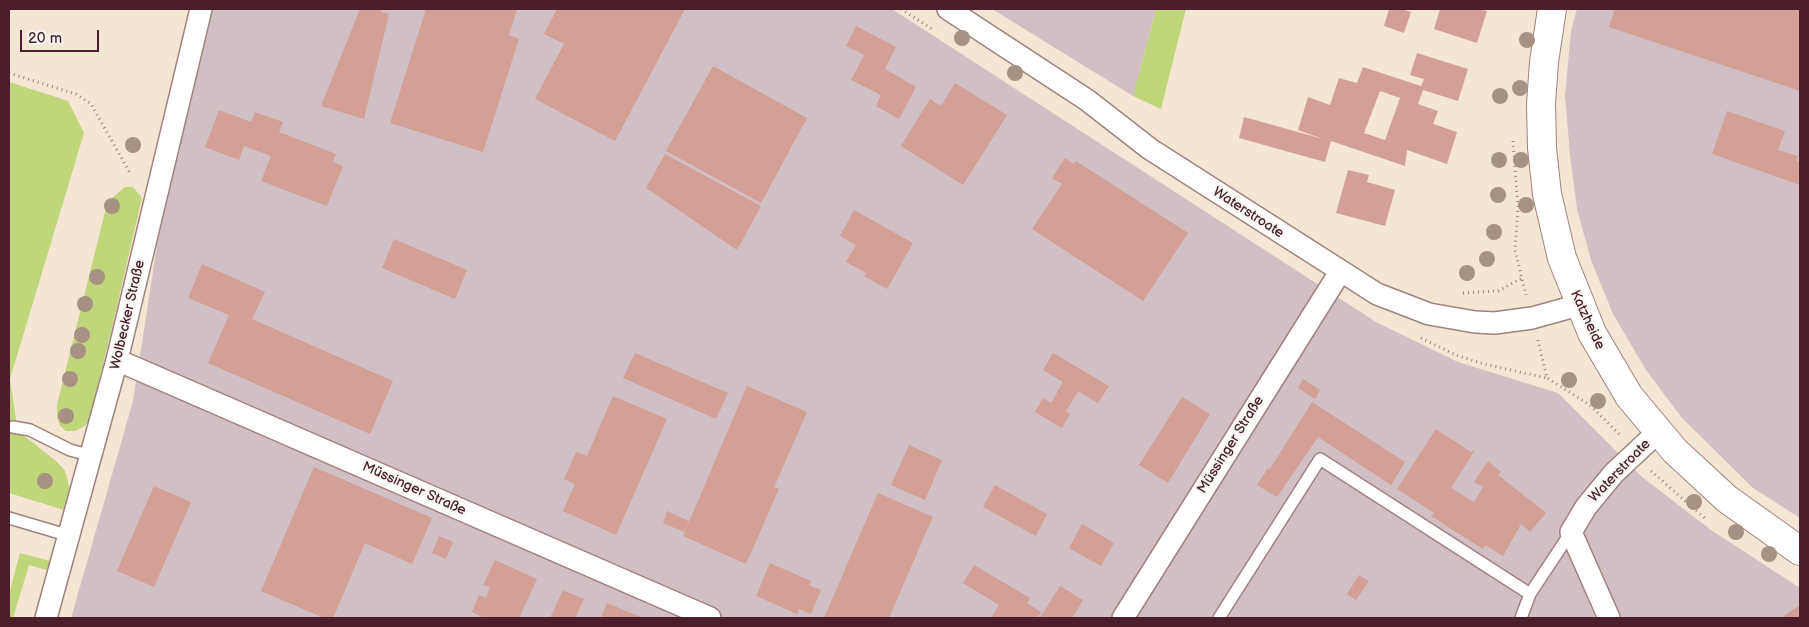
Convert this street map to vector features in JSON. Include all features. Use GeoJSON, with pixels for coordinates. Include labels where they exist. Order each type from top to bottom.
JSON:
{"type":"FeatureCollection","features":[{"type":"Feature","properties":{"kind":"street","name":"Wolbecker Straße"},"geometry":{"type":"LineString","coordinates":[[46,618],[117,360],[201,9]]}},
{"type":"Feature","properties":{"kind":"street","name":"Waterstroate"},"geometry":{"type":"LineString","coordinates":[[948,9],[1087,100],[1150,149],[1376,294],[1436,316],[1475,322],[1495,323],[1532,318],[1580,305]]}},
{"type":"Feature","properties":{"kind":"street","name":"Katzheide"},"geometry":{"type":"LineString","coordinates":[[1552,9],[1542,82],[1541,128],[1544,169],[1556,239],[1592,333],[1613,372],[1629,396],[1658,432],[1690,466],[1727,499],[1800,550]]}},
{"type":"Feature","properties":{"kind":"street","name":"Müssinger Straße"},"geometry":{"type":"LineString","coordinates":[[1123,618],[1340,272]]}},
{"type":"Feature","properties":{"kind":"street","name":"Müssinger Straße"},"geometry":{"type":"LineString","coordinates":[[117,360],[710,618]]}},
{"type":"Feature","properties":{"kind":"street","name":"Waterstroate"},"geometry":{"type":"LineString","coordinates":[[1571,532],[1586,506],[1635,452],[1658,432]]}},
{"type":"Feature","properties":{"kind":"street"},"geometry":{"type":"LineString","coordinates":[[1571,532],[1609,618]]}},
{"type":"Feature","properties":{"kind":"lane"},"geometry":{"type":"LineString","coordinates":[[13,427],[30,430],[70,450],[92,456]]}},
{"type":"Feature","properties":{"kind":"lane"},"geometry":{"type":"LineString","coordinates":[[1219,618],[1320,459],[1530,594]]}},
{"type":"Feature","properties":{"kind":"lane"},"geometry":{"type":"LineString","coordinates":[[9,518],[70,536]]}},
{"type":"Feature","properties":{"kind":"lane"},"geometry":{"type":"LineString","coordinates":[[1521,618],[1530,594],[1571,532]]}},
{"type":"Feature","properties":{"kind":"path"},"geometry":{"type":"LineString","coordinates":[[9,72],[76,94],[91,104],[130,173]]}},
{"type":"Feature","properties":{"kind":"path"},"geometry":{"type":"LineString","coordinates":[[1532,318],[1547,378],[1590,405],[1635,452]]}},
{"type":"Feature","properties":{"kind":"shaded area"},"geometry":{"type":"Polygon","coordinates":[[[209,9],[892,9],[1376,322],[1458,362],[1558,393],[1642,477],[1711,530],[1800,588],[1800,618],[71,618],[133,401],[173,142],[209,9]]]}},
{"type":"Feature","properties":{"kind":"shaded area"},"geometry":{"type":"Polygon","coordinates":[[[992,9],[1156,9],[1133,96],[992,9]]]}},
{"type":"Feature","properties":{"kind":"shaded area"},"geometry":{"type":"Polygon","coordinates":[[[1577,9],[1800,9],[1800,518],[1753,488],[1682,418],[1646,370],[1613,314],[1591,260],[1577,209],[1570,155],[1565,96],[1571,31],[1577,9]]]}},
{"type":"Feature","properties":{"kind":"green space"},"geometry":{"type":"Polygon","coordinates":[[[1156,9],[1186,9],[1161,109],[1133,96],[1156,9]]]}},
{"type":"Feature","properties":{"kind":"green space"},"geometry":{"type":"Polygon","coordinates":[[[9,82],[68,101],[84,133],[10,379],[16,419],[11,433],[22,435],[31,441],[65,471],[70,490],[64,510],[9,493],[9,82]]]}},
{"type":"Feature","properties":{"kind":"green space"},"geometry":{"type":"Polygon","coordinates":[[[125,187],[133,187],[142,198],[111,332],[89,421],[75,431],[66,431],[60,426],[57,417],[57,405],[106,208],[111,199],[125,187]]]}},
{"type":"Feature","properties":{"kind":"green space"},"geometry":{"type":"Polygon","coordinates":[[[20,553],[50,561],[47,570],[29,565],[13,618],[9,618],[9,594],[20,553]]]}},
{"type":"Feature","properties":{"kind":"building"},"geometry":{"type":"Polygon","coordinates":[[[360,9],[382,9],[381,12],[389,14],[364,119],[321,106],[360,9]]]}},
{"type":"Feature","properties":{"kind":"building"},"geometry":{"type":"Polygon","coordinates":[[[426,9],[517,9],[509,35],[519,39],[483,152],[390,123],[426,9]]]}},
{"type":"Feature","properties":{"kind":"building"},"geometry":{"type":"Polygon","coordinates":[[[557,9],[685,9],[615,141],[535,99],[564,44],[544,34],[557,9]]]}},
{"type":"Feature","properties":{"kind":"building"},"geometry":{"type":"Polygon","coordinates":[[[1389,9],[1401,9],[1411,12],[1404,33],[1384,26],[1389,9]]]}},
{"type":"Feature","properties":{"kind":"building"},"geometry":{"type":"Polygon","coordinates":[[[1440,9],[1480,9],[1487,11],[1477,43],[1434,29],[1440,9]]]}},
{"type":"Feature","properties":{"kind":"building"},"geometry":{"type":"Polygon","coordinates":[[[1615,9],[1800,9],[1800,91],[1609,27],[1615,9]]]}},
{"type":"Feature","properties":{"kind":"building"},"geometry":{"type":"Polygon","coordinates":[[[856,26],[896,47],[885,69],[916,87],[899,119],[876,106],[881,95],[851,80],[864,55],[846,46],[856,26]]]}},
{"type":"Feature","properties":{"kind":"building"},"geometry":{"type":"Polygon","coordinates":[[[1417,53],[1468,69],[1458,101],[1423,90],[1418,104],[1438,111],[1433,124],[1457,132],[1447,164],[1407,150],[1405,166],[1331,141],[1325,162],[1239,138],[1244,117],[1323,139],[1298,130],[1308,97],[1330,105],[1339,78],[1357,83],[1363,67],[1421,86],[1424,79],[1410,75],[1417,53]],[[1380,91],[1364,133],[1385,140],[1400,98],[1380,91]]]}},
{"type":"Feature","properties":{"kind":"building"},"geometry":{"type":"Polygon","coordinates":[[[713,66],[807,118],[761,203],[666,151],[713,66]]]}},
{"type":"Feature","properties":{"kind":"building"},"geometry":{"type":"Polygon","coordinates":[[[955,83],[1007,115],[963,185],[901,146],[930,99],[941,106],[955,83]]]}},
{"type":"Feature","properties":{"kind":"building"},"geometry":{"type":"Polygon","coordinates":[[[219,110],[251,122],[255,112],[283,122],[279,132],[336,154],[333,162],[343,166],[327,206],[261,181],[271,156],[244,146],[239,160],[205,147],[219,110]]]}},
{"type":"Feature","properties":{"kind":"building"},"geometry":{"type":"Polygon","coordinates":[[[1727,111],[1785,131],[1778,150],[1798,156],[1796,161],[1800,162],[1800,185],[1712,154],[1727,111]]]}},
{"type":"Feature","properties":{"kind":"building"},"geometry":{"type":"Polygon","coordinates":[[[665,154],[761,206],[737,250],[646,188],[665,154]]]}},
{"type":"Feature","properties":{"kind":"building"},"geometry":{"type":"Polygon","coordinates":[[[1065,158],[1074,164],[1076,161],[1188,233],[1143,301],[1032,229],[1062,184],[1052,178],[1065,158]]]}},
{"type":"Feature","properties":{"kind":"building"},"geometry":{"type":"Polygon","coordinates":[[[1348,170],[1369,175],[1367,182],[1395,190],[1385,226],[1336,213],[1348,170]]]}},
{"type":"Feature","properties":{"kind":"building"},"geometry":{"type":"Polygon","coordinates":[[[854,210],[913,243],[887,289],[864,276],[866,273],[846,262],[856,245],[840,236],[854,210]]]}},
{"type":"Feature","properties":{"kind":"building"},"geometry":{"type":"Polygon","coordinates":[[[394,239],[467,270],[455,299],[382,268],[394,239]]]}},
{"type":"Feature","properties":{"kind":"building"},"geometry":{"type":"Polygon","coordinates":[[[202,264],[265,292],[252,319],[393,381],[370,434],[208,363],[229,315],[188,298],[202,264]]]}},
{"type":"Feature","properties":{"kind":"building"},"geometry":{"type":"Polygon","coordinates":[[[635,353],[728,393],[716,419],[623,378],[635,353]]]}},
{"type":"Feature","properties":{"kind":"building"},"geometry":{"type":"Polygon","coordinates":[[[1053,353],[1109,386],[1098,403],[1078,391],[1066,412],[1070,414],[1062,428],[1035,412],[1043,398],[1051,403],[1063,382],[1043,370],[1053,353]]]}},
{"type":"Feature","properties":{"kind":"building"},"geometry":{"type":"Polygon","coordinates":[[[1303,379],[1320,390],[1315,399],[1298,388],[1303,379]]]}},
{"type":"Feature","properties":{"kind":"building"},"geometry":{"type":"Polygon","coordinates":[[[747,386],[807,412],[774,487],[779,489],[746,564],[683,536],[747,386]]]}},
{"type":"Feature","properties":{"kind":"building"},"geometry":{"type":"Polygon","coordinates":[[[613,396],[667,419],[616,535],[563,511],[575,484],[564,479],[576,452],[587,456],[613,396]]]}},
{"type":"Feature","properties":{"kind":"building"},"geometry":{"type":"Polygon","coordinates":[[[1182,397],[1210,414],[1168,483],[1139,465],[1182,397]]]}},
{"type":"Feature","properties":{"kind":"building"},"geometry":{"type":"Polygon","coordinates":[[[1312,402],[1405,462],[1391,485],[1318,437],[1277,497],[1257,485],[1268,468],[1270,469],[1312,402]]]}},
{"type":"Feature","properties":{"kind":"building"},"geometry":{"type":"Polygon","coordinates":[[[1436,429],[1471,452],[1475,450],[1451,488],[1474,502],[1483,487],[1474,482],[1488,461],[1501,472],[1498,475],[1546,513],[1530,532],[1521,524],[1503,556],[1485,545],[1483,549],[1431,516],[1434,513],[1397,489],[1436,429]]]}},
{"type":"Feature","properties":{"kind":"building"},"geometry":{"type":"Polygon","coordinates":[[[909,445],[942,460],[925,500],[891,485],[909,445]]]}},
{"type":"Feature","properties":{"kind":"building"},"geometry":{"type":"Polygon","coordinates":[[[314,467],[432,518],[412,564],[365,543],[333,618],[324,618],[261,591],[314,467]]]}},
{"type":"Feature","properties":{"kind":"building"},"geometry":{"type":"Polygon","coordinates":[[[995,485],[1047,514],[1036,536],[983,507],[995,485]]]}},
{"type":"Feature","properties":{"kind":"building"},"geometry":{"type":"Polygon","coordinates":[[[154,486],[191,502],[154,587],[117,571],[154,486]]]}},
{"type":"Feature","properties":{"kind":"building"},"geometry":{"type":"Polygon","coordinates":[[[878,493],[933,517],[889,618],[824,618],[878,493]]]}},
{"type":"Feature","properties":{"kind":"building"},"geometry":{"type":"Polygon","coordinates":[[[667,511],[689,521],[684,532],[663,523],[667,511]]]}},
{"type":"Feature","properties":{"kind":"building"},"geometry":{"type":"Polygon","coordinates":[[[1082,524],[1114,543],[1101,566],[1069,548],[1082,524]]]}},
{"type":"Feature","properties":{"kind":"building"},"geometry":{"type":"Polygon","coordinates":[[[439,536],[453,542],[446,559],[432,553],[439,536]]]}},
{"type":"Feature","properties":{"kind":"building"},"geometry":{"type":"Polygon","coordinates":[[[495,560],[537,579],[519,618],[484,618],[472,612],[479,595],[486,598],[490,587],[483,585],[495,560]]]}},
{"type":"Feature","properties":{"kind":"building"},"geometry":{"type":"Polygon","coordinates":[[[770,563],[811,581],[809,585],[821,590],[811,614],[799,609],[797,614],[756,596],[770,563]]]}},
{"type":"Feature","properties":{"kind":"building"},"geometry":{"type":"Polygon","coordinates":[[[974,565],[1030,598],[1027,603],[1041,612],[1038,618],[991,618],[999,605],[963,583],[974,565]]]}},
{"type":"Feature","properties":{"kind":"building"},"geometry":{"type":"Polygon","coordinates":[[[1359,575],[1369,581],[1356,600],[1347,594],[1359,575]]]}},
{"type":"Feature","properties":{"kind":"building"},"geometry":{"type":"Polygon","coordinates":[[[1060,586],[1083,600],[1072,618],[1040,618],[1060,586]]]}},
{"type":"Feature","properties":{"kind":"building"},"geometry":{"type":"Polygon","coordinates":[[[563,590],[584,599],[575,618],[550,618],[563,590]]]}},
{"type":"Feature","properties":{"kind":"building"},"geometry":{"type":"Polygon","coordinates":[[[607,603],[643,618],[601,618],[607,603]]]}},
{"type":"Feature","properties":{"kind":"building"},"geometry":{"type":"Polygon","coordinates":[[[1800,605],[1800,618],[1781,618],[1800,605]]]}}]}
